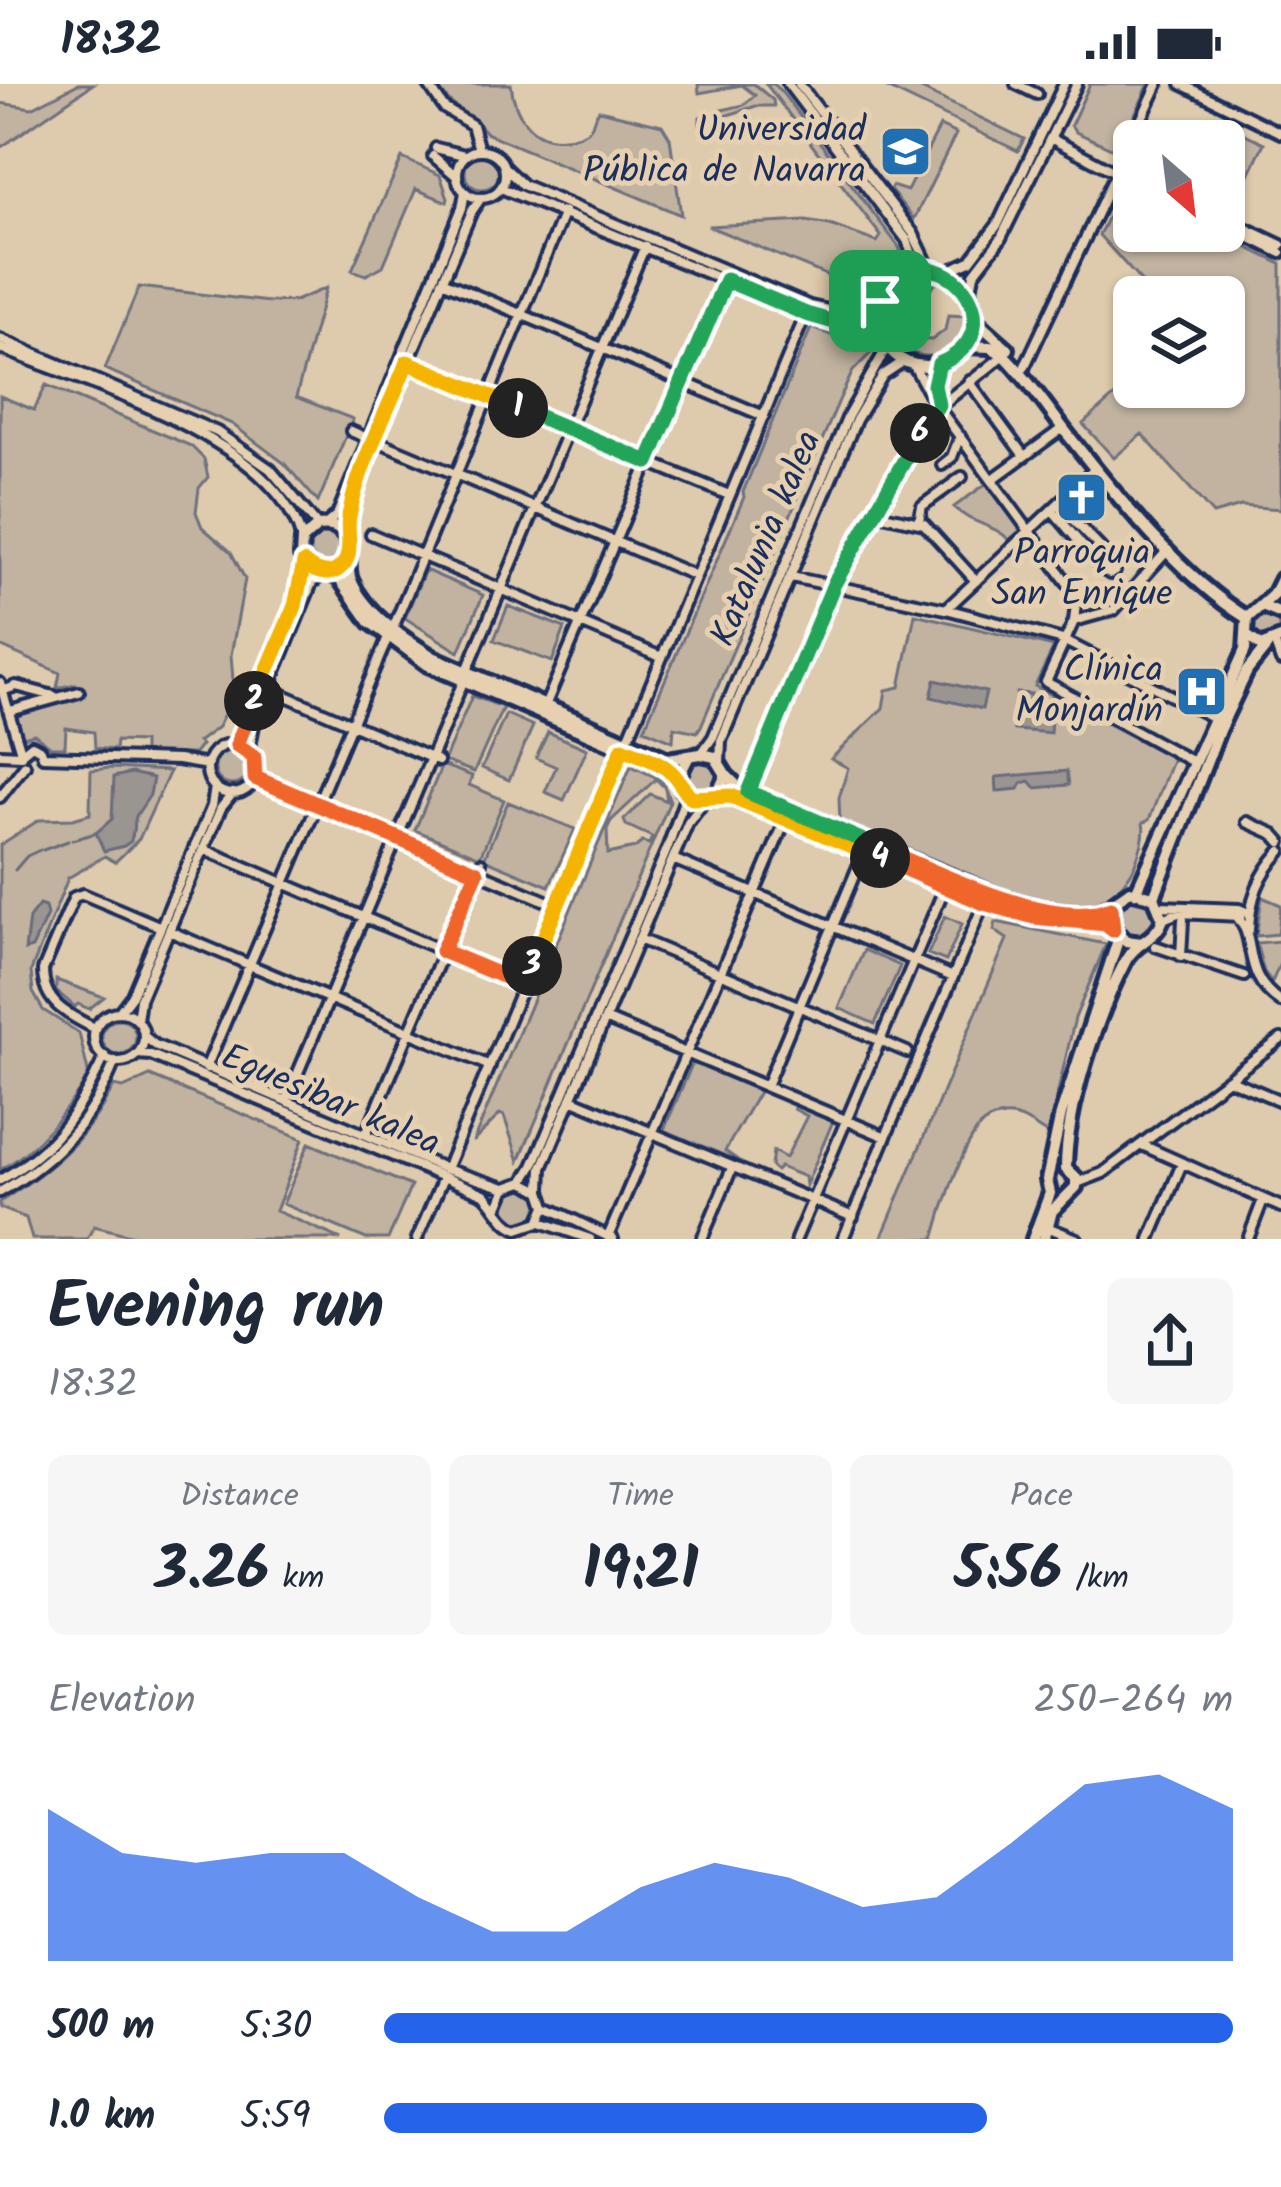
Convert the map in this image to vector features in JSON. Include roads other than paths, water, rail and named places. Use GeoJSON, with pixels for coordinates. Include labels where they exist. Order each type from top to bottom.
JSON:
{"type":"FeatureCollection","features":[{"type":"Feature","properties":{"kind":"main road"},"geometry":{"type":"LineString","coordinates":[[930,269],[944,273],[970,296],[974,319],[965,346],[939,364],[909,363],[887,346],[879,329],[880,301],[897,279],[930,269]]}},
{"type":"Feature","properties":{"kind":"main road"},"geometry":{"type":"LineString","coordinates":[[974,319],[1024,368],[1036,392]]}},
{"type":"Feature","properties":{"kind":"main road"},"geometry":{"type":"LineString","coordinates":[[965,346],[990,347],[1004,356],[1169,549],[1226,605],[1247,618]]}},
{"type":"Feature","properties":{"kind":"main road"},"geometry":{"type":"LineString","coordinates":[[390,633],[358,593],[346,560],[346,538],[338,529],[321,525],[302,541],[304,563],[327,573],[390,633],[428,665],[544,706],[625,744],[665,767],[678,778],[686,795],[731,796],[984,903],[1034,917],[1105,924],[1116,933],[1149,944]]}},
{"type":"Feature","properties":{"kind":"main road"},"geometry":{"type":"LineString","coordinates":[[327,573],[346,560]]}},
{"type":"Feature","properties":{"kind":"main road"},"geometry":{"type":"LineString","coordinates":[[1247,618],[1281,579]]}},
{"type":"Feature","properties":{"kind":"main road"},"geometry":{"type":"LineString","coordinates":[[1262,606],[1281,613]]}},
{"type":"Feature","properties":{"kind":"main road"},"geometry":{"type":"LineString","coordinates":[[465,678],[668,759],[695,756],[720,762],[735,786],[1016,903],[1094,914],[1137,890],[1149,871],[1245,650],[1247,618]]}},
{"type":"Feature","properties":{"kind":"main road"},"geometry":{"type":"LineString","coordinates":[[1247,636],[1256,644],[1274,643]]}},
{"type":"Feature","properties":{"kind":"main road"},"geometry":{"type":"LineString","coordinates":[[1046,1233],[1052,1211],[1072,1195],[1077,1183],[1066,1169],[1070,1130],[1098,1030],[1124,964],[1156,934],[1159,907],[1220,728],[1247,671],[1274,643]]}},
{"type":"Feature","properties":{"kind":"main road"},"geometry":{"type":"LineString","coordinates":[[678,778],[695,756]]}},
{"type":"Feature","properties":{"kind":"main road"},"geometry":{"type":"LineString","coordinates":[[711,798],[726,775]]}},
{"type":"Feature","properties":{"kind":"main road"},"geometry":{"type":"LineString","coordinates":[[1137,890],[1159,907]]}},
{"type":"Feature","properties":{"kind":"main road"},"geometry":{"type":"LineString","coordinates":[[1064,1199],[1050,1193],[1046,1184],[1061,1114],[1116,933],[1111,908]]}},
{"type":"Feature","properties":{"kind":"main road"},"geometry":{"type":"LineString","coordinates":[[1052,1172],[1066,1169]]}},
{"type":"Feature","properties":{"kind":"main road"},"geometry":{"type":"LineString","coordinates":[[1033,1239],[1050,1193]]}},
{"type":"Feature","properties":{"kind":"street"},"geometry":{"type":"LineString","coordinates":[[428,84],[444,108],[472,125],[479,150]]}},
{"type":"Feature","properties":{"kind":"street"},"geometry":{"type":"LineString","coordinates":[[788,84],[908,240],[913,257],[909,272]]}},
{"type":"Feature","properties":{"kind":"street"},"geometry":{"type":"LineString","coordinates":[[800,84],[913,233],[930,269]]}},
{"type":"Feature","properties":{"kind":"street"},"geometry":{"type":"LineString","coordinates":[[1016,84],[1037,94]]}},
{"type":"Feature","properties":{"kind":"street"},"geometry":{"type":"LineString","coordinates":[[944,273],[970,261],[998,224],[1064,84]]}},
{"type":"Feature","properties":{"kind":"street"},"geometry":{"type":"LineString","coordinates":[[970,296],[974,274],[1000,240],[1077,84]]}},
{"type":"Feature","properties":{"kind":"street"},"geometry":{"type":"LineString","coordinates":[[1141,120],[1158,84]]}},
{"type":"Feature","properties":{"kind":"street"},"geometry":{"type":"LineString","coordinates":[[1181,84],[1281,133]]}},
{"type":"Feature","properties":{"kind":"street"},"geometry":{"type":"LineString","coordinates":[[1052,139],[1113,168]]}},
{"type":"Feature","properties":{"kind":"street"},"geometry":{"type":"LineString","coordinates":[[346,538],[371,439],[463,208],[465,192],[452,169],[434,152],[466,155],[479,150],[498,156],[523,184],[810,306],[855,316],[880,301]]}},
{"type":"Feature","properties":{"kind":"street"},"geometry":{"type":"LineString","coordinates":[[457,178],[466,155]]}},
{"type":"Feature","properties":{"kind":"street"},"geometry":{"type":"LineString","coordinates":[[501,188],[505,168]]}},
{"type":"Feature","properties":{"kind":"street"},"geometry":{"type":"LineString","coordinates":[[1024,368],[1113,181]]}},
{"type":"Feature","properties":{"kind":"street"},"geometry":{"type":"LineString","coordinates":[[0,339],[217,431],[270,469],[321,525],[337,515],[481,198],[501,188],[806,314],[879,329]]}},
{"type":"Feature","properties":{"kind":"street"},"geometry":{"type":"LineString","coordinates":[[465,192],[481,198]]}},
{"type":"Feature","properties":{"kind":"street"},"geometry":{"type":"LineString","coordinates":[[206,1068],[564,212]]}},
{"type":"Feature","properties":{"kind":"street"},"geometry":{"type":"LineString","coordinates":[[1245,232],[1281,249]]}},
{"type":"Feature","properties":{"kind":"street"},"geometry":{"type":"LineString","coordinates":[[286,1101],[435,759],[645,246]]}},
{"type":"Feature","properties":{"kind":"street"},"geometry":{"type":"LineString","coordinates":[[544,706],[726,280]]}},
{"type":"Feature","properties":{"kind":"street"},"geometry":{"type":"LineString","coordinates":[[442,281],[764,416]]}},
{"type":"Feature","properties":{"kind":"street"},"geometry":{"type":"LineString","coordinates":[[417,1239],[806,314]]}},
{"type":"Feature","properties":{"kind":"street","name":"Katalunia kalea"},"geometry":{"type":"LineString","coordinates":[[695,756],[713,737],[848,416],[887,346]]}},
{"type":"Feature","properties":{"kind":"street"},"geometry":{"type":"LineString","coordinates":[[0,348],[213,439],[266,477],[286,500],[302,541]]}},
{"type":"Feature","properties":{"kind":"street"},"geometry":{"type":"LineString","coordinates":[[748,792],[834,584],[937,403],[1004,356]]}},
{"type":"Feature","properties":{"kind":"street"},"geometry":{"type":"LineString","coordinates":[[407,362],[729,495]]}},
{"type":"Feature","properties":{"kind":"street"},"geometry":{"type":"LineString","coordinates":[[909,363],[1090,616]]}},
{"type":"Feature","properties":{"kind":"street","name":"Katalunia kalea"},"geometry":{"type":"LineString","coordinates":[[720,762],[722,741],[869,395],[886,372],[909,363]]}},
{"type":"Feature","properties":{"kind":"street"},"geometry":{"type":"LineString","coordinates":[[937,403],[934,385],[939,364]]}},
{"type":"Feature","properties":{"kind":"street"},"geometry":{"type":"LineString","coordinates":[[968,381],[1024,456]]}},
{"type":"Feature","properties":{"kind":"street"},"geometry":{"type":"LineString","coordinates":[[993,479],[1063,428]]}},
{"type":"Feature","properties":{"kind":"street"},"geometry":{"type":"LineString","coordinates":[[351,431],[695,576]]}},
{"type":"Feature","properties":{"kind":"street"},"geometry":{"type":"LineString","coordinates":[[942,465],[952,457],[961,435]]}},
{"type":"Feature","properties":{"kind":"street"},"geometry":{"type":"LineString","coordinates":[[946,609],[1096,469]]}},
{"type":"Feature","properties":{"kind":"street"},"geometry":{"type":"LineString","coordinates":[[919,521],[922,506],[962,477]]}},
{"type":"Feature","properties":{"kind":"street"},"geometry":{"type":"LineString","coordinates":[[1056,508],[1114,562],[1115,572],[1102,569],[1056,508]]}},
{"type":"Feature","properties":{"kind":"street"},"geometry":{"type":"LineString","coordinates":[[874,513],[919,521],[976,581]]}},
{"type":"Feature","properties":{"kind":"street"},"geometry":{"type":"LineString","coordinates":[[371,534],[662,657]]}},
{"type":"Feature","properties":{"kind":"street"},"geometry":{"type":"LineString","coordinates":[[1074,621],[1114,610],[1169,549]]}},
{"type":"Feature","properties":{"kind":"street"},"geometry":{"type":"LineString","coordinates":[[237,745],[295,606],[304,563]]}},
{"type":"Feature","properties":{"kind":"street"},"geometry":{"type":"LineString","coordinates":[[249,751],[254,725],[312,584],[327,573]]}},
{"type":"Feature","properties":{"kind":"street"},"geometry":{"type":"LineString","coordinates":[[791,577],[946,609],[1063,640],[1212,717]]}},
{"type":"Feature","properties":{"kind":"street"},"geometry":{"type":"LineString","coordinates":[[1079,604],[1046,682],[1193,762]]}},
{"type":"Feature","properties":{"kind":"street"},"geometry":{"type":"LineString","coordinates":[[1274,643],[1281,661]]}},
{"type":"Feature","properties":{"kind":"street"},"geometry":{"type":"LineString","coordinates":[[22,757],[2,686],[55,697]]}},
{"type":"Feature","properties":{"kind":"street"},"geometry":{"type":"LineString","coordinates":[[270,689],[435,759]]}},
{"type":"Feature","properties":{"kind":"street"},"geometry":{"type":"LineString","coordinates":[[10,711],[79,692]]}},
{"type":"Feature","properties":{"kind":"street"},"geometry":{"type":"LineString","coordinates":[[249,751],[237,745],[215,751],[208,765],[215,787],[212,806],[165,929],[140,999],[137,1019],[144,1036],[137,1054],[116,1061],[105,1057],[96,1044],[96,1029],[132,995],[165,929],[203,850],[221,808],[255,778],[256,764],[249,751]]}},
{"type":"Feature","properties":{"kind":"street"},"geometry":{"type":"LineString","coordinates":[[0,797],[29,746],[43,756],[208,765]]}},
{"type":"Feature","properties":{"kind":"street"},"geometry":{"type":"LineString","coordinates":[[0,754],[22,757],[35,767],[43,756]]}},
{"type":"Feature","properties":{"kind":"street"},"geometry":{"type":"LineString","coordinates":[[255,778],[479,867],[558,906]]}},
{"type":"Feature","properties":{"kind":"street"},"geometry":{"type":"LineString","coordinates":[[215,787],[232,794]]}},
{"type":"Feature","properties":{"kind":"street"},"geometry":{"type":"LineString","coordinates":[[590,1239],[555,1224],[539,1222],[526,1229],[510,1226],[498,1207],[506,1188],[523,1182],[542,1146],[668,849],[686,795]]}},
{"type":"Feature","properties":{"kind":"street"},"geometry":{"type":"LineString","coordinates":[[711,798],[691,817],[542,1168],[546,1206],[610,1238],[786,819]]}},
{"type":"Feature","properties":{"kind":"street"},"geometry":{"type":"LineString","coordinates":[[1247,822],[1281,842]]}},
{"type":"Feature","properties":{"kind":"street"},"geometry":{"type":"LineString","coordinates":[[203,850],[524,985]]}},
{"type":"Feature","properties":{"kind":"street"},"geometry":{"type":"LineString","coordinates":[[1246,937],[1248,914],[1262,874],[1281,851]]}},
{"type":"Feature","properties":{"kind":"street"},"geometry":{"type":"LineString","coordinates":[[766,1086],[864,852]]}},
{"type":"Feature","properties":{"kind":"street"},"geometry":{"type":"LineString","coordinates":[[673,859],[953,976]]}},
{"type":"Feature","properties":{"kind":"street"},"geometry":{"type":"LineString","coordinates":[[366,1134],[479,867]]}},
{"type":"Feature","properties":{"kind":"street"},"geometry":{"type":"LineString","coordinates":[[796,1239],[945,886]]}},
{"type":"Feature","properties":{"kind":"street"},"geometry":{"type":"LineString","coordinates":[[96,1029],[56,1005],[43,981],[74,897],[83,894],[490,1066]]}},
{"type":"Feature","properties":{"kind":"street"},"geometry":{"type":"LineString","coordinates":[[844,1239],[984,903]]}},
{"type":"Feature","properties":{"kind":"street"},"geometry":{"type":"LineString","coordinates":[[1159,907],[1239,909],[1248,914]]}},
{"type":"Feature","properties":{"kind":"street"},"geometry":{"type":"LineString","coordinates":[[1159,907],[1178,913],[1248,914]]}},
{"type":"Feature","properties":{"kind":"street"},"geometry":{"type":"LineString","coordinates":[[1236,916],[1243,922],[1250,962],[1268,992],[1281,1000]]}},
{"type":"Feature","properties":{"kind":"street"},"geometry":{"type":"LineString","coordinates":[[1181,956],[1184,920]]}},
{"type":"Feature","properties":{"kind":"street"},"geometry":{"type":"LineString","coordinates":[[639,939],[907,1052]]}},
{"type":"Feature","properties":{"kind":"street"},"geometry":{"type":"LineString","coordinates":[[1149,944],[1244,976]]}},
{"type":"Feature","properties":{"kind":"street"},"geometry":{"type":"LineString","coordinates":[[119,1012],[137,1019]]}},
{"type":"Feature","properties":{"kind":"street"},"geometry":{"type":"LineString","coordinates":[[605,1019],[886,1137]]}},
{"type":"Feature","properties":{"kind":"street","name":"Eguesibar kalea"},"geometry":{"type":"LineString","coordinates":[[144,1036],[155,1046],[366,1134],[445,1173],[498,1207]]}},
{"type":"Feature","properties":{"kind":"street"},"geometry":{"type":"LineString","coordinates":[[1077,1183],[1103,1173],[1281,1039]]}},
{"type":"Feature","properties":{"kind":"street","name":"Eguesibar kalea"},"geometry":{"type":"LineString","coordinates":[[137,1054],[445,1173],[506,1188]]}},
{"type":"Feature","properties":{"kind":"street"},"geometry":{"type":"LineString","coordinates":[[0,1180],[59,1137],[105,1057]]}},
{"type":"Feature","properties":{"kind":"street"},"geometry":{"type":"LineString","coordinates":[[0,1192],[69,1142],[94,1110],[116,1061]]}},
{"type":"Feature","properties":{"kind":"street"},"geometry":{"type":"LineString","coordinates":[[1227,1079],[1281,1101]]}},
{"type":"Feature","properties":{"kind":"street"},"geometry":{"type":"LineString","coordinates":[[571,1099],[853,1217]]}},
{"type":"Feature","properties":{"kind":"street"},"geometry":{"type":"LineString","coordinates":[[1142,1145],[1281,1207]]}},
{"type":"Feature","properties":{"kind":"street"},"geometry":{"type":"LineString","coordinates":[[1150,1239],[1181,1166]]}},
{"type":"Feature","properties":{"kind":"street"},"geometry":{"type":"LineString","coordinates":[[702,1239],[732,1168]]}},
{"type":"Feature","properties":{"kind":"street"},"geometry":{"type":"LineString","coordinates":[[523,1182],[541,1191]]}},
{"type":"Feature","properties":{"kind":"street"},"geometry":{"type":"LineString","coordinates":[[1248,1239],[1263,1200]]}},
{"type":"Feature","properties":{"kind":"street"},"geometry":{"type":"LineString","coordinates":[[539,1222],[546,1206]]}},
{"type":"Feature","properties":{"kind":"street"},"geometry":{"type":"LineString","coordinates":[[1046,1233],[1077,1239]]}},
{"type":"Feature","properties":{"kind":"waterway"},"geometry":{"type":"LineString","coordinates":[[72,840],[96,833]]}},
{"type":"Feature","properties":{"kind":"waterway"},"geometry":{"type":"LineString","coordinates":[[43,850],[68,841]]}},
{"type":"Feature","properties":{"kind":"waterway"},"geometry":{"type":"LineString","coordinates":[[15,870],[40,850]]}},
{"type":"Feature","properties":{"kind":"place","name":"Universidad Pública de Navarra"},"geometry":{"type":"Point","coordinates":[905,152]}},
{"type":"Feature","properties":{"kind":"place","name":"Parroquia San Enrique"},"geometry":{"type":"Point","coordinates":[1082,498]}},
{"type":"Feature","properties":{"kind":"place","name":"Clínica Monjardín"},"geometry":{"type":"Point","coordinates":[1202,692]}}]}
